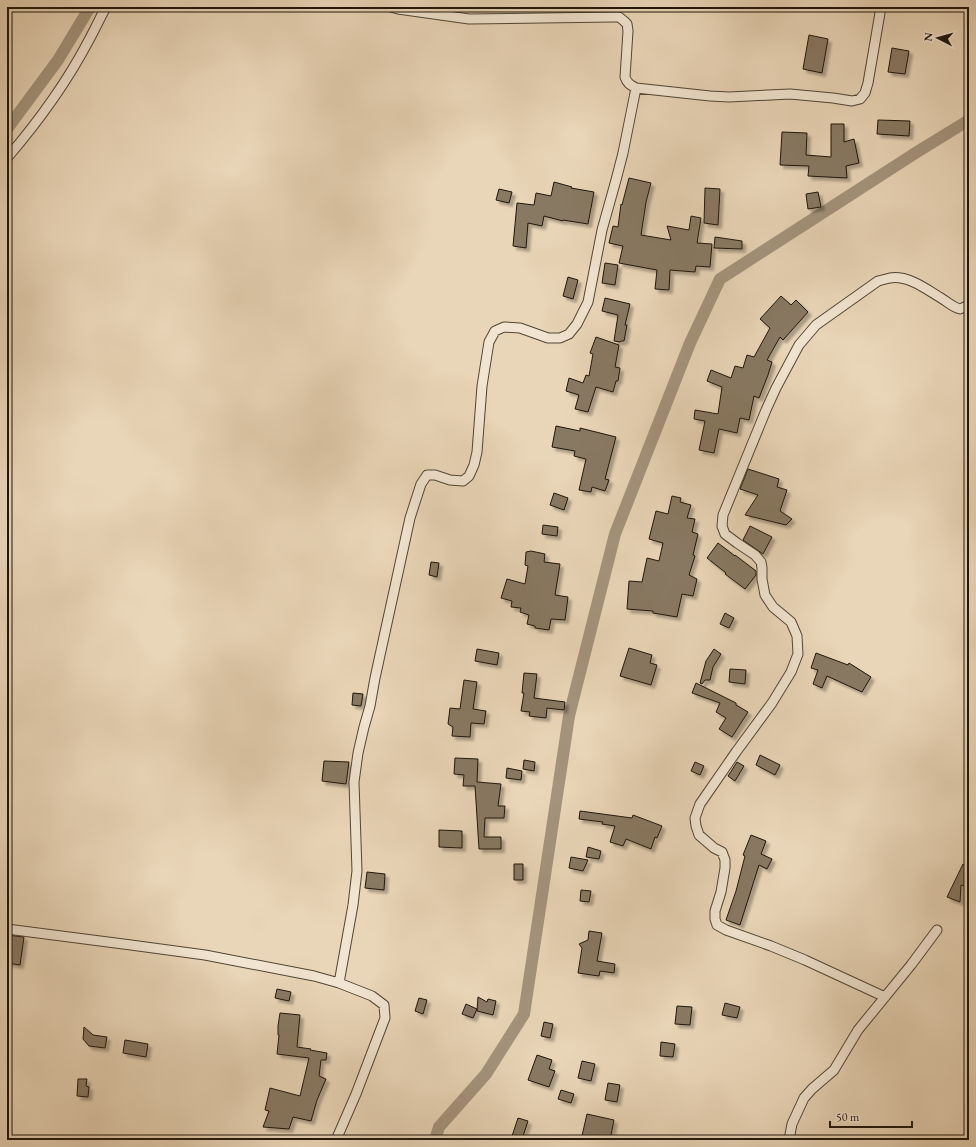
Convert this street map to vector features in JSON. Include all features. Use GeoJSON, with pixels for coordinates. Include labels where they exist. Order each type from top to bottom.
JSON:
{"type":"FeatureCollection","features":[{"type":"Feature","properties":{"kind":"street"},"geometry":{"type":"LineString","coordinates":[[7,158],[47,107],[68,77],[89,41],[106,7]]}},
{"type":"Feature","properties":{"kind":"street"},"geometry":{"type":"LineString","coordinates":[[391,7],[470,19],[619,18],[627,24],[628,31],[625,77],[630,86],[636,88],[710,96],[730,97],[790,94],[852,100],[860,99],[865,93],[881,7]]}},
{"type":"Feature","properties":{"kind":"street"},"geometry":{"type":"LineString","coordinates":[[339,983],[353,905],[357,871],[354,782],[358,753],[370,706],[410,518],[421,484],[427,475],[435,475],[450,480],[463,481],[469,476],[474,465],[477,452],[482,386],[489,342],[495,331],[504,327],[520,328],[548,338],[560,338],[569,334],[577,324],[588,302],[602,230],[618,173],[636,88]]}},
{"type":"Feature","properties":{"kind":"street"},"geometry":{"type":"LineString","coordinates":[[884,997],[839,975],[726,930],[718,925],[715,919],[715,911],[721,892],[725,860],[722,852],[714,848],[699,834],[695,818],[700,804],[772,703],[790,672],[798,654],[797,636],[791,622],[773,607],[765,595],[761,562],[755,555],[725,534],[722,526],[723,515],[776,388],[799,345],[816,324],[878,281],[898,277],[909,280],[943,299],[952,307],[960,309],[969,305]]}},
{"type":"Feature","properties":{"kind":"street"},"geometry":{"type":"LineString","coordinates":[[7,929],[131,944],[220,958],[314,976],[339,983],[372,996],[384,1005],[385,1018],[356,1094],[336,1140]]}},
{"type":"Feature","properties":{"kind":"street"},"geometry":{"type":"LineString","coordinates":[[789,1140],[792,1124],[804,1098],[834,1070],[858,1030],[911,965],[937,930]]}},
{"type":"Feature","properties":{"kind":"building"},"geometry":{"type":"Polygon","coordinates":[[[809,35],[828,39],[822,73],[803,69],[809,35]]]}},
{"type":"Feature","properties":{"kind":"building"},"geometry":{"type":"Polygon","coordinates":[[[892,48],[909,51],[905,74],[888,72],[892,48]]]}},
{"type":"Feature","properties":{"kind":"building"},"geometry":{"type":"Polygon","coordinates":[[[878,120],[910,121],[909,136],[877,134],[878,120]]]}},
{"type":"Feature","properties":{"kind":"building"},"geometry":{"type":"Polygon","coordinates":[[[831,124],[844,124],[844,142],[854,139],[859,163],[846,166],[847,178],[808,176],[809,166],[780,165],[782,132],[807,133],[806,155],[831,157],[831,124]]]}},
{"type":"Feature","properties":{"kind":"building"},"geometry":{"type":"Polygon","coordinates":[[[629,178],[651,183],[646,202],[641,235],[671,240],[667,226],[689,230],[691,216],[701,218],[697,243],[712,244],[710,267],[696,266],[695,272],[670,270],[669,290],[655,289],[657,270],[619,263],[623,246],[609,243],[613,226],[618,227],[621,204],[622,205],[629,178]]]}},
{"type":"Feature","properties":{"kind":"building"},"geometry":{"type":"Polygon","coordinates":[[[554,182],[572,187],[571,188],[594,192],[588,224],[563,221],[544,216],[542,226],[528,223],[526,248],[513,246],[517,203],[534,205],[536,193],[551,196],[554,182]]]}},
{"type":"Feature","properties":{"kind":"building"},"geometry":{"type":"Polygon","coordinates":[[[705,188],[720,189],[718,225],[704,223],[705,188]]]}},
{"type":"Feature","properties":{"kind":"building"},"geometry":{"type":"Polygon","coordinates":[[[499,189],[512,192],[509,203],[496,200],[499,189]]]}},
{"type":"Feature","properties":{"kind":"building"},"geometry":{"type":"Polygon","coordinates":[[[818,192],[821,207],[808,209],[806,194],[818,192]]]}},
{"type":"Feature","properties":{"kind":"building"},"geometry":{"type":"Polygon","coordinates":[[[715,237],[742,241],[742,249],[714,248],[715,237]]]}},
{"type":"Feature","properties":{"kind":"building"},"geometry":{"type":"Polygon","coordinates":[[[605,263],[618,265],[615,285],[602,283],[605,263]]]}},
{"type":"Feature","properties":{"kind":"building"},"geometry":{"type":"Polygon","coordinates":[[[568,277],[578,280],[573,299],[563,296],[568,277]]]}},
{"type":"Feature","properties":{"kind":"building"},"geometry":{"type":"Polygon","coordinates":[[[781,296],[791,305],[796,300],[808,312],[783,340],[780,337],[767,360],[772,362],[759,398],[754,396],[749,420],[740,418],[737,433],[719,429],[714,453],[699,450],[705,421],[694,419],[695,410],[718,414],[722,387],[707,381],[711,370],[731,378],[735,366],[743,368],[747,355],[754,357],[770,328],[760,319],[781,296]]]}},
{"type":"Feature","properties":{"kind":"building"},"geometry":{"type":"Polygon","coordinates":[[[605,298],[630,304],[625,325],[627,325],[624,341],[614,341],[618,315],[602,311],[605,298]]]}},
{"type":"Feature","properties":{"kind":"building"},"geometry":{"type":"Polygon","coordinates":[[[596,337],[619,345],[615,367],[620,368],[618,381],[616,381],[613,392],[596,387],[588,412],[575,409],[579,395],[566,391],[569,378],[583,383],[586,375],[589,376],[593,354],[590,353],[596,337]]]}},
{"type":"Feature","properties":{"kind":"building"},"geometry":{"type":"Polygon","coordinates":[[[556,426],[580,431],[580,428],[616,437],[605,479],[609,480],[605,491],[592,487],[591,492],[579,490],[586,459],[574,456],[575,451],[552,447],[556,426]]]}},
{"type":"Feature","properties":{"kind":"building"},"geometry":{"type":"Polygon","coordinates":[[[748,469],[779,479],[777,487],[787,490],[780,511],[792,519],[786,525],[745,515],[758,495],[740,489],[748,469]]]}},
{"type":"Feature","properties":{"kind":"building"},"geometry":{"type":"Polygon","coordinates":[[[554,493],[568,498],[564,510],[550,505],[554,493]]]}},
{"type":"Feature","properties":{"kind":"building"},"geometry":{"type":"Polygon","coordinates":[[[672,496],[681,498],[680,502],[691,505],[687,518],[695,519],[692,532],[698,534],[693,555],[695,556],[689,575],[697,579],[693,596],[682,594],[677,617],[653,613],[653,611],[627,609],[629,581],[642,582],[647,558],[659,561],[663,543],[649,539],[656,511],[668,514],[672,496]]]}},
{"type":"Feature","properties":{"kind":"building"},"geometry":{"type":"Polygon","coordinates":[[[543,525],[558,527],[557,536],[542,534],[543,525]]]}},
{"type":"Feature","properties":{"kind":"building"},"geometry":{"type":"Polygon","coordinates":[[[750,526],[772,537],[763,554],[743,540],[750,526]]]}},
{"type":"Feature","properties":{"kind":"building"},"geometry":{"type":"Polygon","coordinates":[[[718,543],[756,571],[756,575],[745,589],[707,558],[718,543]]]}},
{"type":"Feature","properties":{"kind":"building"},"geometry":{"type":"Polygon","coordinates":[[[531,551],[545,554],[544,562],[560,564],[555,595],[568,597],[565,620],[551,619],[549,630],[535,628],[535,626],[527,624],[529,615],[520,612],[521,608],[511,607],[512,601],[501,598],[507,579],[525,584],[528,566],[525,565],[526,552],[531,551]]]}},
{"type":"Feature","properties":{"kind":"building"},"geometry":{"type":"Polygon","coordinates":[[[431,562],[439,563],[437,577],[429,575],[431,562]]]}},
{"type":"Feature","properties":{"kind":"building"},"geometry":{"type":"Polygon","coordinates":[[[725,613],[734,618],[729,628],[720,624],[725,613]]]}},
{"type":"Feature","properties":{"kind":"building"},"geometry":{"type":"Polygon","coordinates":[[[629,648],[652,655],[650,663],[657,665],[651,685],[620,676],[629,648]]]}},
{"type":"Feature","properties":{"kind":"building"},"geometry":{"type":"Polygon","coordinates":[[[477,649],[499,653],[497,665],[475,661],[477,649]]]}},
{"type":"Feature","properties":{"kind":"building"},"geometry":{"type":"Polygon","coordinates":[[[714,649],[721,654],[713,667],[710,680],[705,680],[702,684],[700,683],[706,661],[714,649]]]}},
{"type":"Feature","properties":{"kind":"building"},"geometry":{"type":"Polygon","coordinates":[[[816,653],[848,665],[849,663],[871,677],[862,692],[827,676],[822,688],[813,684],[818,670],[811,668],[816,653]]]}},
{"type":"Feature","properties":{"kind":"building"},"geometry":{"type":"Polygon","coordinates":[[[730,669],[746,670],[745,684],[729,682],[730,669]]]}},
{"type":"Feature","properties":{"kind":"building"},"geometry":{"type":"Polygon","coordinates":[[[524,673],[537,674],[534,698],[565,702],[564,710],[547,708],[546,718],[529,716],[530,712],[521,711],[524,693],[522,693],[524,673]]]}},
{"type":"Feature","properties":{"kind":"building"},"geometry":{"type":"Polygon","coordinates":[[[464,680],[477,682],[473,709],[486,711],[484,724],[471,723],[470,737],[452,736],[453,727],[448,724],[450,708],[460,709],[464,680]]]}},
{"type":"Feature","properties":{"kind":"building"},"geometry":{"type":"Polygon","coordinates":[[[696,683],[736,703],[736,705],[748,712],[732,737],[719,729],[726,718],[716,712],[720,703],[692,693],[696,683]]]}},
{"type":"Feature","properties":{"kind":"building"},"geometry":{"type":"Polygon","coordinates":[[[353,693],[363,694],[361,706],[352,705],[353,693]]]}},
{"type":"Feature","properties":{"kind":"building"},"geometry":{"type":"Polygon","coordinates":[[[760,755],[780,765],[775,775],[756,765],[760,755]]]}},
{"type":"Feature","properties":{"kind":"building"},"geometry":{"type":"Polygon","coordinates":[[[455,758],[478,759],[477,782],[501,784],[498,806],[505,806],[504,818],[485,818],[484,837],[501,837],[501,849],[479,849],[475,786],[463,786],[464,775],[454,774],[455,758]]]}},
{"type":"Feature","properties":{"kind":"building"},"geometry":{"type":"Polygon","coordinates":[[[524,760],[535,762],[534,771],[523,769],[524,760]]]}},
{"type":"Feature","properties":{"kind":"building"},"geometry":{"type":"Polygon","coordinates":[[[324,761],[349,762],[346,784],[322,781],[324,761]]]}},
{"type":"Feature","properties":{"kind":"building"},"geometry":{"type":"Polygon","coordinates":[[[695,762],[704,766],[700,775],[691,771],[695,762]]]}},
{"type":"Feature","properties":{"kind":"building"},"geometry":{"type":"Polygon","coordinates":[[[737,762],[744,766],[735,781],[728,776],[737,762]]]}},
{"type":"Feature","properties":{"kind":"building"},"geometry":{"type":"Polygon","coordinates":[[[507,768],[522,771],[521,780],[506,778],[507,768]]]}},
{"type":"Feature","properties":{"kind":"building"},"geometry":{"type":"Polygon","coordinates":[[[580,811],[632,818],[633,815],[662,826],[657,838],[655,837],[651,849],[626,839],[623,846],[610,842],[615,826],[602,824],[603,822],[579,819],[580,811]]]}},
{"type":"Feature","properties":{"kind":"building"},"geometry":{"type":"Polygon","coordinates":[[[439,830],[462,831],[462,848],[439,847],[439,830]]]}},
{"type":"Feature","properties":{"kind":"building"},"geometry":{"type":"Polygon","coordinates":[[[751,835],[766,841],[761,854],[772,859],[767,869],[759,865],[740,925],[726,920],[736,891],[745,856],[743,855],[751,835]]]}},
{"type":"Feature","properties":{"kind":"building"},"geometry":{"type":"Polygon","coordinates":[[[588,847],[601,851],[599,859],[586,857],[588,847]]]}},
{"type":"Feature","properties":{"kind":"building"},"geometry":{"type":"Polygon","coordinates":[[[571,857],[588,860],[583,871],[569,868],[571,857]]]}},
{"type":"Feature","properties":{"kind":"building"},"geometry":{"type":"Polygon","coordinates":[[[514,864],[523,864],[523,880],[514,880],[514,864]]]}},
{"type":"Feature","properties":{"kind":"building"},"geometry":{"type":"Polygon","coordinates":[[[963,864],[969,868],[969,877],[965,886],[961,885],[960,902],[947,897],[963,864]]]}},
{"type":"Feature","properties":{"kind":"building"},"geometry":{"type":"Polygon","coordinates":[[[367,872],[385,874],[384,890],[365,888],[367,872]]]}},
{"type":"Feature","properties":{"kind":"building"},"geometry":{"type":"Polygon","coordinates":[[[581,890],[591,891],[589,902],[580,901],[581,890]]]}},
{"type":"Feature","properties":{"kind":"building"},"geometry":{"type":"Polygon","coordinates":[[[589,931],[602,933],[597,961],[615,964],[614,973],[600,971],[599,976],[578,973],[582,948],[579,944],[588,940],[589,931]]]}},
{"type":"Feature","properties":{"kind":"building"},"geometry":{"type":"Polygon","coordinates":[[[7,935],[24,937],[20,965],[7,963],[7,935]]]}},
{"type":"Feature","properties":{"kind":"building"},"geometry":{"type":"Polygon","coordinates":[[[277,989],[291,992],[289,1001],[275,998],[277,989]]]}},
{"type":"Feature","properties":{"kind":"building"},"geometry":{"type":"Polygon","coordinates":[[[478,997],[487,1002],[488,999],[496,1001],[493,1015],[477,1011],[478,997]]]}},
{"type":"Feature","properties":{"kind":"building"},"geometry":{"type":"Polygon","coordinates":[[[419,998],[427,1000],[423,1014],[415,1011],[419,998]]]}},
{"type":"Feature","properties":{"kind":"building"},"geometry":{"type":"Polygon","coordinates":[[[725,1003],[740,1007],[737,1018],[722,1015],[725,1003]]]}},
{"type":"Feature","properties":{"kind":"building"},"geometry":{"type":"Polygon","coordinates":[[[466,1004],[477,1009],[473,1018],[462,1014],[466,1004]]]}},
{"type":"Feature","properties":{"kind":"building"},"geometry":{"type":"Polygon","coordinates":[[[677,1006],[692,1007],[690,1025],[675,1024],[677,1006]]]}},
{"type":"Feature","properties":{"kind":"building"},"geometry":{"type":"Polygon","coordinates":[[[280,1013],[300,1015],[297,1047],[327,1053],[326,1060],[321,1060],[319,1076],[326,1079],[317,1100],[311,1121],[293,1117],[289,1129],[263,1127],[269,1111],[265,1110],[270,1088],[300,1096],[309,1058],[277,1054],[280,1013]]]}},
{"type":"Feature","properties":{"kind":"building"},"geometry":{"type":"Polygon","coordinates":[[[544,1022],[553,1024],[550,1038],[541,1036],[544,1022]]]}},
{"type":"Feature","properties":{"kind":"building"},"geometry":{"type":"Polygon","coordinates":[[[84,1027],[93,1035],[107,1037],[105,1048],[89,1046],[83,1039],[84,1027]]]}},
{"type":"Feature","properties":{"kind":"building"},"geometry":{"type":"Polygon","coordinates":[[[125,1040],[148,1044],[146,1057],[123,1053],[125,1040]]]}},
{"type":"Feature","properties":{"kind":"building"},"geometry":{"type":"Polygon","coordinates":[[[661,1042],[675,1044],[673,1057],[660,1056],[661,1042]]]}},
{"type":"Feature","properties":{"kind":"building"},"geometry":{"type":"Polygon","coordinates":[[[537,1055],[552,1060],[549,1069],[555,1071],[549,1087],[528,1080],[537,1055]]]}},
{"type":"Feature","properties":{"kind":"building"},"geometry":{"type":"Polygon","coordinates":[[[582,1061],[595,1064],[591,1081],[578,1078],[582,1061]]]}},
{"type":"Feature","properties":{"kind":"building"},"geometry":{"type":"Polygon","coordinates":[[[78,1079],[87,1079],[86,1086],[89,1087],[88,1097],[77,1096],[78,1079]]]}},
{"type":"Feature","properties":{"kind":"building"},"geometry":{"type":"Polygon","coordinates":[[[608,1083],[620,1085],[617,1102],[605,1100],[608,1083]]]}},
{"type":"Feature","properties":{"kind":"building"},"geometry":{"type":"Polygon","coordinates":[[[561,1090],[574,1094],[571,1103],[558,1099],[561,1090]]]}},
{"type":"Feature","properties":{"kind":"building"},"geometry":{"type":"Polygon","coordinates":[[[587,1114],[614,1120],[610,1140],[581,1140],[587,1114]]]}},
{"type":"Feature","properties":{"kind":"building"},"geometry":{"type":"Polygon","coordinates":[[[518,1118],[528,1121],[522,1139],[512,1136],[518,1118]]]}},
{"type":"Feature","properties":{"kind":"waterway"},"geometry":{"type":"LineString","coordinates":[[7,129],[58,60],[90,7]]}},
{"type":"Feature","properties":{"kind":"waterway"},"geometry":{"type":"LineString","coordinates":[[435,1140],[439,1127],[486,1074],[524,1014],[569,716],[615,534],[690,343],[720,279],[969,120]]}}]}
